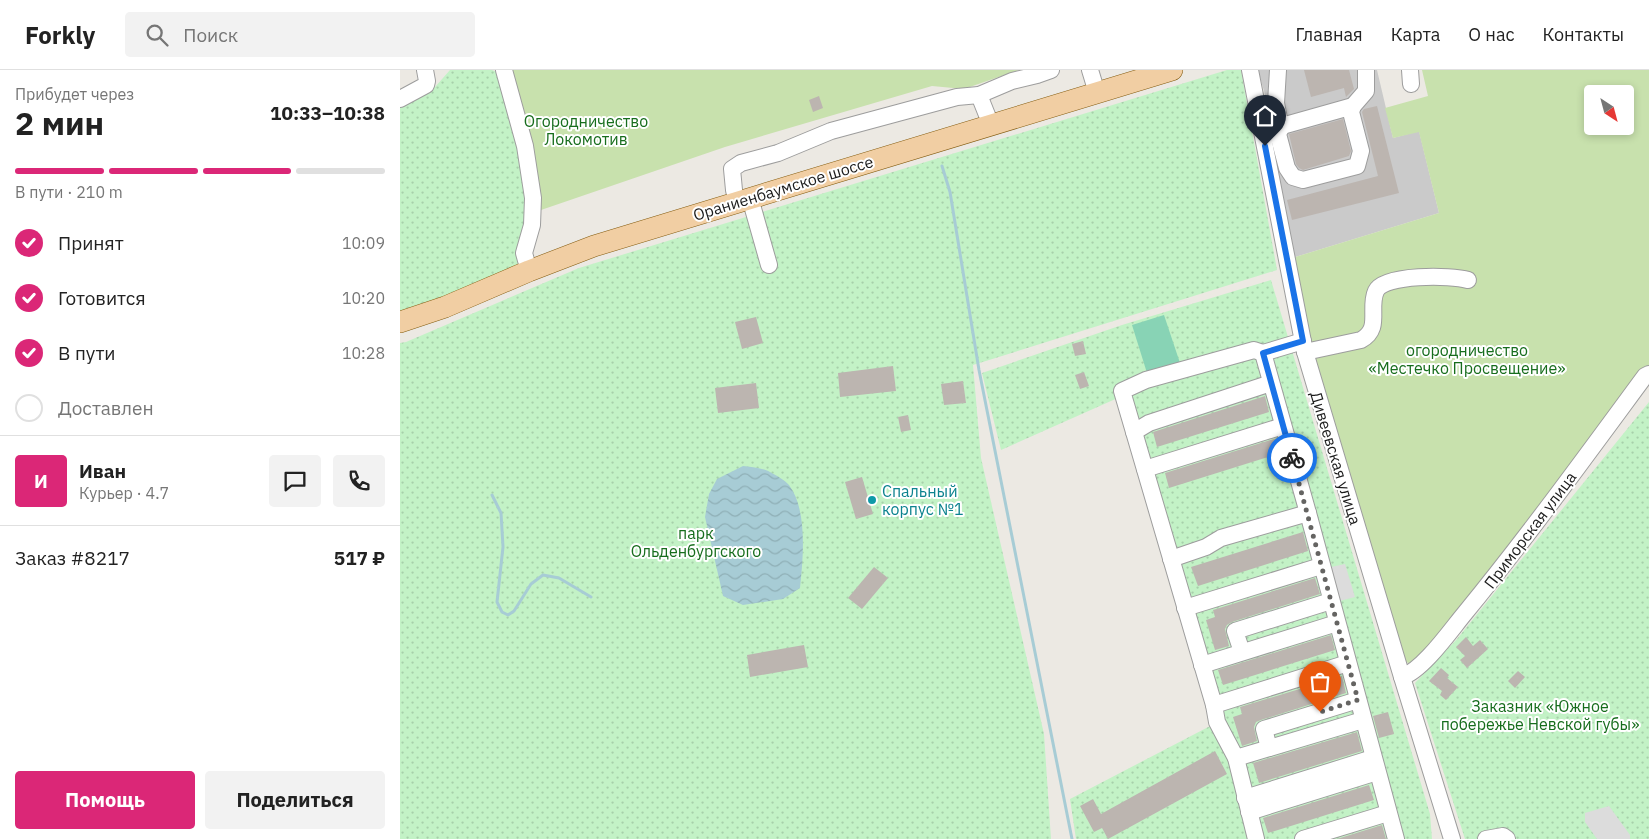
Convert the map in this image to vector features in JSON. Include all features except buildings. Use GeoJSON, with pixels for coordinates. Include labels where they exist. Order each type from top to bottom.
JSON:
{"type":"FeatureCollection","features":[{"type":"Feature","properties":{"kind":"main road","name":"Ораниенбаумское шоссе"},"geometry":{"type":"LineString","coordinates":[[400,322],[445,307],[594,246],[1172,70]]}},
{"type":"Feature","properties":{"kind":"street"},"geometry":{"type":"LineString","coordinates":[[400,100],[426,85],[427,81],[424,70]]}},
{"type":"Feature","properties":{"kind":"street"},"geometry":{"type":"LineString","coordinates":[[504,70],[525,146],[533,198],[532,225],[524,254],[529,271]]}},
{"type":"Feature","properties":{"kind":"street"},"geometry":{"type":"LineString","coordinates":[[769,265],[744,200],[734,190],[732,169],[741,163],[778,153],[831,131],[956,97],[979,95],[1012,81],[1051,70]]}},
{"type":"Feature","properties":{"kind":"street"},"geometry":{"type":"LineString","coordinates":[[1090,70],[1097,93]]}},
{"type":"Feature","properties":{"kind":"street","name":"Дивеевская улица"},"geometry":{"type":"LineString","coordinates":[[1250,70],[1304,346],[1452,839]]}},
{"type":"Feature","properties":{"kind":"street"},"geometry":{"type":"LineString","coordinates":[[1278,70],[1276,103],[1282,126]]}},
{"type":"Feature","properties":{"kind":"street"},"geometry":{"type":"LineString","coordinates":[[1353,106],[1282,126],[1278,134],[1288,168],[1293,177],[1303,180],[1357,166],[1361,151],[1352,112],[1353,106],[1366,91],[1366,70]]}},
{"type":"Feature","properties":{"kind":"street"},"geometry":{"type":"LineString","coordinates":[[979,95],[991,125]]}},
{"type":"Feature","properties":{"kind":"street"},"geometry":{"type":"LineString","coordinates":[[1251,837],[1247,805],[1236,758],[1217,722],[1214,705],[1122,391],[1146,380],[1254,350],[1263,353],[1304,346],[1361,340],[1367,337],[1373,326],[1374,298],[1376,290],[1382,284],[1413,277],[1447,276],[1468,280]]}},
{"type":"Feature","properties":{"kind":"street"},"geometry":{"type":"LineString","coordinates":[[1263,353],[1396,839]]}},
{"type":"Feature","properties":{"kind":"street","name":"Приморская улица"},"geometry":{"type":"LineString","coordinates":[[1402,677],[1410,674],[1425,660],[1504,566],[1645,376],[1649,374]]}},
{"type":"Feature","properties":{"kind":"street"},"geometry":{"type":"LineString","coordinates":[[1134,432],[1149,423],[1271,383]]}},
{"type":"Feature","properties":{"kind":"street"},"geometry":{"type":"LineString","coordinates":[[1145,469],[1283,426]]}},
{"type":"Feature","properties":{"kind":"street"},"geometry":{"type":"LineString","coordinates":[[1171,559],[1206,547],[1221,538],[1308,513]]}},
{"type":"Feature","properties":{"kind":"street"},"geometry":{"type":"LineString","coordinates":[[1186,608],[1321,566]]}},
{"type":"Feature","properties":{"kind":"street"},"geometry":{"type":"LineString","coordinates":[[1242,652],[1235,631],[1331,602]]}},
{"type":"Feature","properties":{"kind":"street"},"geometry":{"type":"LineString","coordinates":[[1202,664],[1337,623]]}},
{"type":"Feature","properties":{"kind":"street"},"geometry":{"type":"LineString","coordinates":[[1214,705],[1348,663]]}},
{"type":"Feature","properties":{"kind":"street"},"geometry":{"type":"LineString","coordinates":[[1269,748],[1264,729],[1358,700]]}},
{"type":"Feature","properties":{"kind":"street"},"geometry":{"type":"LineString","coordinates":[[1236,758],[1363,720]]}},
{"type":"Feature","properties":{"kind":"street"},"geometry":{"type":"LineString","coordinates":[[1247,805],[1375,765]]}},
{"type":"Feature","properties":{"kind":"street"},"geometry":{"type":"LineString","coordinates":[[1304,839],[1388,813]]}},
{"type":"Feature","properties":{"kind":"street"},"geometry":{"type":"LineString","coordinates":[[1486,839],[1503,836],[1507,839]]}},
{"type":"Feature","properties":{"kind":"shaded area"},"geometry":{"type":"Polygon","coordinates":[[[1258,70],[1377,70],[1393,138],[1419,131],[1439,213],[1292,258],[1275,169],[1276,160],[1264,111],[1268,105],[1258,70]]]}},
{"type":"Feature","properties":{"kind":"shaded area"},"geometry":{"type":"Polygon","coordinates":[[[1345,564],[1355,597],[1332,603],[1322,569],[1345,564]]]}},
{"type":"Feature","properties":{"kind":"shaded area"},"geometry":{"type":"Polygon","coordinates":[[[1609,806],[1630,835],[1630,839],[1597,839],[1585,822],[1585,813],[1609,806]]]}},
{"type":"Feature","properties":{"kind":"green space"},"geometry":{"type":"Polygon","coordinates":[[[450,70],[492,70],[502,74],[529,190],[523,264],[433,301],[400,312],[400,103],[435,87],[450,70]]]}},
{"type":"Feature","properties":{"kind":"green space","name":"Огородничество Локомотив"},"geometry":{"type":"Polygon","coordinates":[[[511,70],[1019,70],[964,89],[932,86],[725,147],[541,210],[511,70]]]}},
{"type":"Feature","properties":{"kind":"green space","name":"парк Ольденбургского"},"geometry":{"type":"Polygon","coordinates":[[[1227,70],[1241,70],[1277,270],[973,365],[981,458],[1044,734],[1051,839],[400,839],[400,343],[579,268],[1227,70]]]}},
{"type":"Feature","properties":{"kind":"green space","name":"огородничество «Местечко Просвещение»"},"geometry":{"type":"Polygon","coordinates":[[[1422,70],[1649,70],[1649,369],[1436,644],[1413,663],[1408,663],[1403,658],[1309,342],[1292,258],[1439,213],[1419,132],[1393,138],[1385,108],[1428,96],[1422,70]]]}},
{"type":"Feature","properties":{"kind":"green space"},"geometry":{"type":"Polygon","coordinates":[[[1271,280],[1430,814],[1432,839],[1076,839],[1070,799],[1214,724],[1120,397],[1001,450],[982,373],[1122,325],[1271,280]]]}},
{"type":"Feature","properties":{"kind":"green space"},"geometry":{"type":"Polygon","coordinates":[[[1164,315],[1180,363],[1147,373],[1132,325],[1164,315]]]}},
{"type":"Feature","properties":{"kind":"green space","name":"Заказник «Южное побережье Невской губы»"},"geometry":{"type":"Polygon","coordinates":[[[1649,402],[1649,839],[1465,839],[1415,683],[1457,639],[1649,402]]]}},
{"type":"Feature","properties":{"kind":"water"},"geometry":{"type":"Polygon","coordinates":[[[743,466],[767,471],[783,479],[789,485],[795,495],[802,521],[803,549],[800,588],[783,599],[743,605],[723,596],[705,517],[709,494],[717,479],[743,466]]]}},
{"type":"Feature","properties":{"kind":"waterway"},"geometry":{"type":"LineString","coordinates":[[942,166],[950,192],[979,370],[1072,839]]}},
{"type":"Feature","properties":{"kind":"waterway"},"geometry":{"type":"LineString","coordinates":[[492,495],[501,513],[503,547],[497,602],[502,612],[508,615],[514,611],[531,584],[543,575],[559,578],[591,597]]}},
{"type":"Feature","properties":{"kind":"way so far"},"geometry":{"type":"LineString","coordinates":[[1292,458],[1358,700],[1320,712]]}},
{"type":"Feature","properties":{"kind":"place","name":"Спальный корпус №1"},"geometry":{"type":"Point","coordinates":[872,500]}},
{"type":"Feature","properties":{"kind":"route"},"geometry":{"type":"LineString","coordinates":[[1265,146],[1303,341],[1263,353],[1292,458]]}}]}
